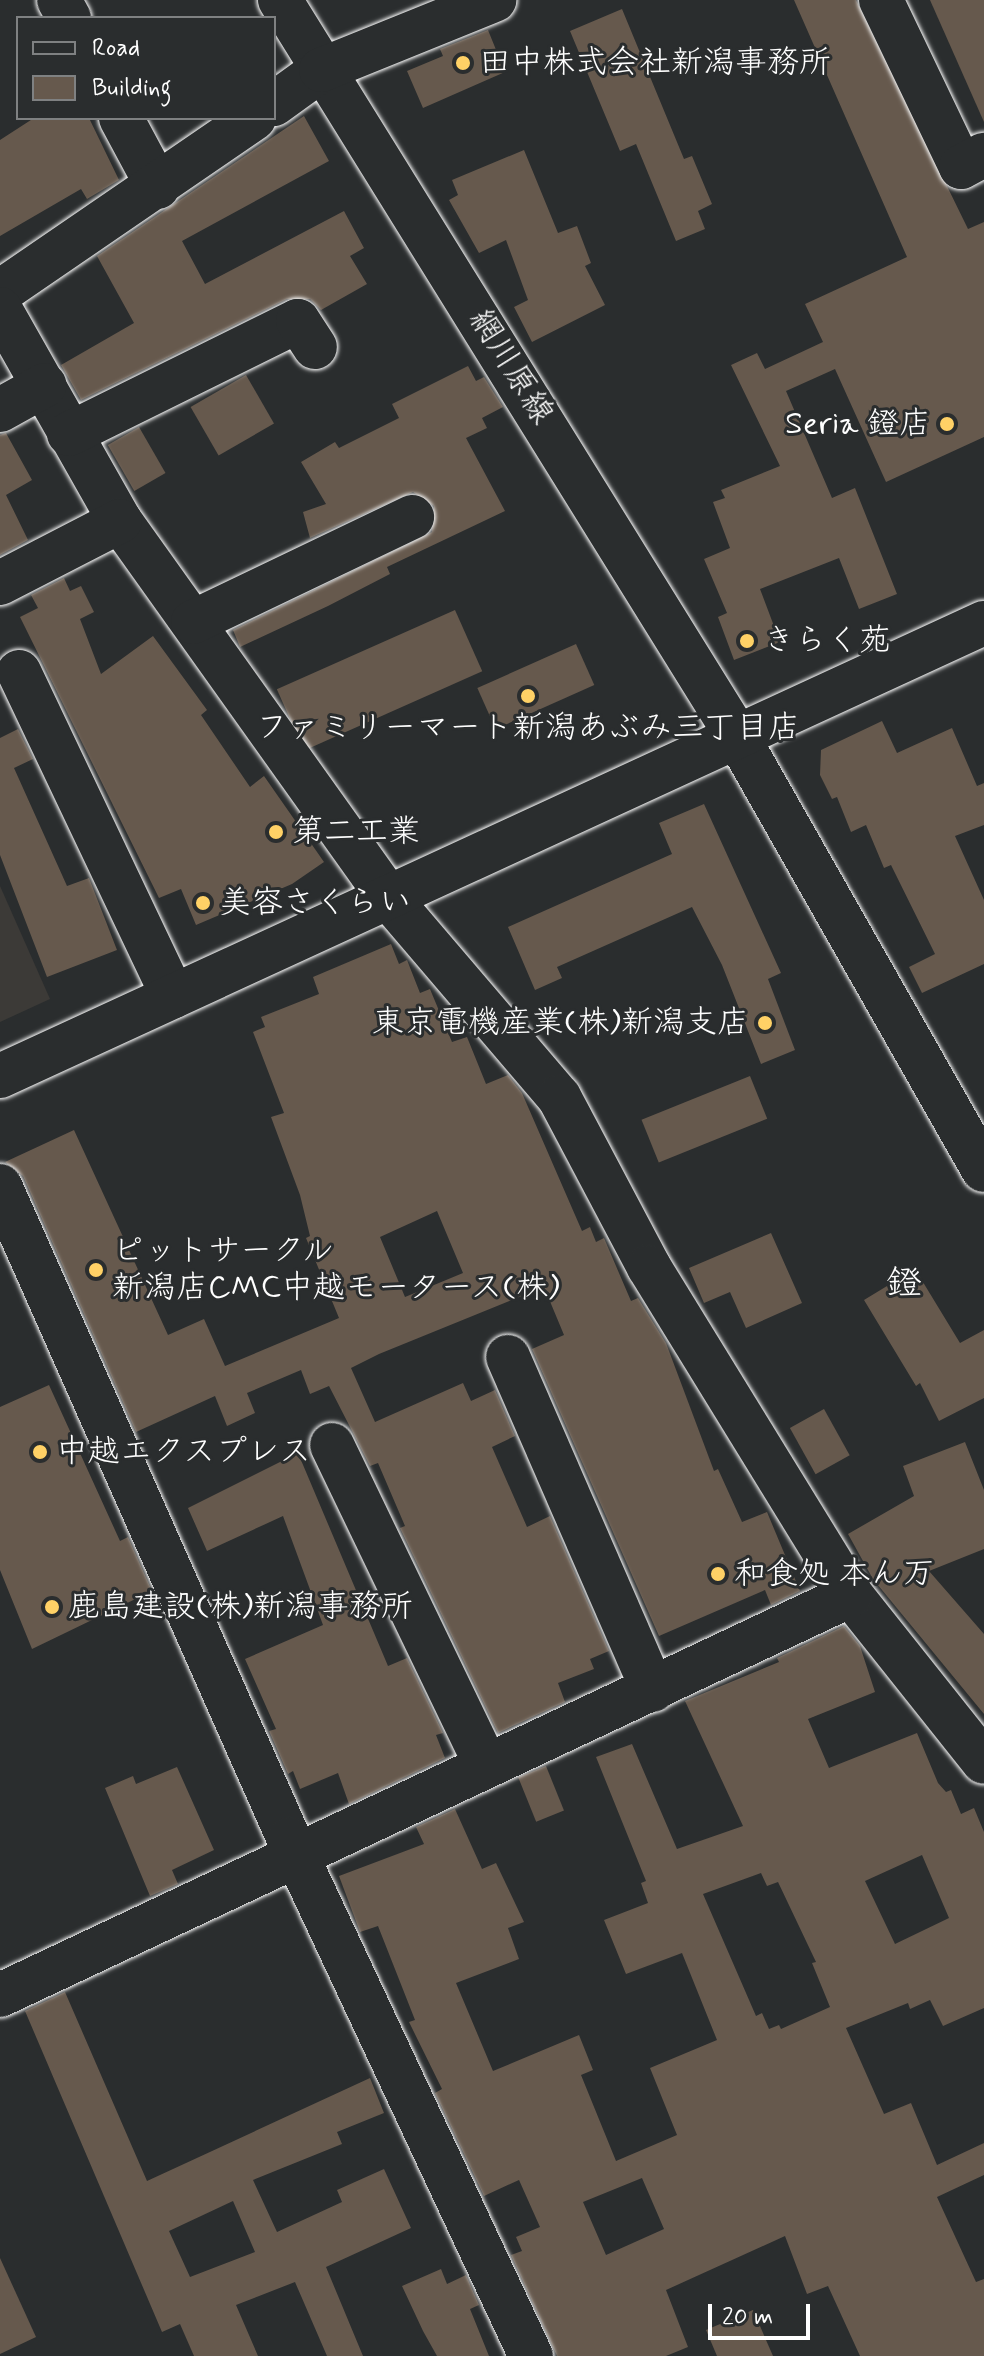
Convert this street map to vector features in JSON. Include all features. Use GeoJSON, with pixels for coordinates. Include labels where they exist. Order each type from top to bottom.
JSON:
{"type":"FeatureCollection","features":[{"type":"Feature","properties":{"kind":"street","name":"網川原線"},"geometry":{"type":"LineString","coordinates":[[280,0],[321,70],[548,424],[737,736],[984,1170]]}},
{"type":"Feature","properties":{"kind":"street"},"geometry":{"type":"LineString","coordinates":[[276,103],[321,70],[494,0]]}},
{"type":"Feature","properties":{"kind":"street"},"geometry":{"type":"LineString","coordinates":[[881,0],[961,167],[984,155]]}},
{"type":"Feature","properties":{"kind":"street"},"geometry":{"type":"LineString","coordinates":[[122,120],[158,187]]}},
{"type":"Feature","properties":{"kind":"street"},"geometry":{"type":"LineString","coordinates":[[0,292],[158,187],[251,120]]}},
{"type":"Feature","properties":{"kind":"street"},"geometry":{"type":"LineString","coordinates":[[0,309],[120,521],[388,897],[559,1097],[649,1267],[851,1595],[984,1762]]}},
{"type":"Feature","properties":{"kind":"street"},"geometry":{"type":"LineString","coordinates":[[69,434],[298,321],[315,347]]}},
{"type":"Feature","properties":{"kind":"street"},"geometry":{"type":"LineString","coordinates":[[0,410],[45,385]]}},
{"type":"Feature","properties":{"kind":"street"},"geometry":{"type":"LineString","coordinates":[[193,622],[412,517]]}},
{"type":"Feature","properties":{"kind":"street"},"geometry":{"type":"LineString","coordinates":[[0,583],[120,521]]}},
{"type":"Feature","properties":{"kind":"street"},"geometry":{"type":"LineString","coordinates":[[0,1076],[984,623]]}},
{"type":"Feature","properties":{"kind":"street"},"geometry":{"type":"LineString","coordinates":[[19,672],[173,996]]}},
{"type":"Feature","properties":{"kind":"street"},"geometry":{"type":"LineString","coordinates":[[0,1186],[296,1854],[531,2356]]}},
{"type":"Feature","properties":{"kind":"street"},"geometry":{"type":"LineString","coordinates":[[508,1357],[653,1690]]}},
{"type":"Feature","properties":{"kind":"street"},"geometry":{"type":"LineString","coordinates":[[332,1445],[486,1765]]}},
{"type":"Feature","properties":{"kind":"street"},"geometry":{"type":"LineString","coordinates":[[0,1995],[851,1595]]}},
{"type":"Feature","properties":{"kind":"shaded area"},"geometry":{"type":"Polygon","coordinates":[[[0,886],[50,999],[0,1022],[0,886]]]}},
{"type":"Feature","properties":{"kind":"building"},"geometry":{"type":"Polygon","coordinates":[[[794,0],[856,0],[968,229],[984,222],[984,437],[886,482],[835,369],[786,391],[832,498],[855,488],[897,594],[859,609],[839,558],[760,589],[780,642],[734,660],[718,617],[727,613],[704,559],[730,548],[713,502],[725,498],[721,490],[780,466],[731,365],[757,353],[765,369],[823,342],[805,304],[907,257],[794,0]]]}},
{"type":"Feature","properties":{"kind":"building"},"geometry":{"type":"Polygon","coordinates":[[[930,0],[984,0],[984,122],[930,0]]]}},
{"type":"Feature","properties":{"kind":"building"},"geometry":{"type":"Polygon","coordinates":[[[622,9],[684,159],[692,156],[712,204],[698,211],[705,229],[676,241],[636,144],[620,151],[570,31],[622,9]]]}},
{"type":"Feature","properties":{"kind":"building","name":"田中株式会社新潟事務所"},"geometry":{"type":"Polygon","coordinates":[[[488,30],[505,72],[423,108],[407,71],[443,56],[440,49],[488,30]]]}},
{"type":"Feature","properties":{"kind":"building"},"geometry":{"type":"Polygon","coordinates":[[[304,116],[329,161],[182,241],[205,284],[344,211],[364,248],[350,256],[367,284],[321,310],[310,299],[287,299],[81,400],[61,365],[134,323],[97,256],[304,116]]]}},
{"type":"Feature","properties":{"kind":"building"},"geometry":{"type":"Polygon","coordinates":[[[31,120],[90,120],[119,180],[87,199],[81,189],[0,236],[0,140],[31,120]]]}},
{"type":"Feature","properties":{"kind":"building"},"geometry":{"type":"Polygon","coordinates":[[[524,150],[558,233],[577,226],[591,263],[585,266],[605,305],[532,342],[514,307],[528,300],[506,240],[479,253],[449,200],[458,195],[452,180],[524,150]]]}},
{"type":"Feature","properties":{"kind":"building"},"geometry":{"type":"Polygon","coordinates":[[[468,366],[476,381],[484,377],[503,407],[482,418],[487,428],[466,438],[505,511],[387,567],[390,574],[240,647],[233,630],[432,532],[434,506],[413,492],[310,538],[303,512],[326,504],[301,462],[335,442],[339,448],[399,418],[392,404],[468,366]]]}},
{"type":"Feature","properties":{"kind":"building"},"geometry":{"type":"Polygon","coordinates":[[[246,375],[274,423],[219,455],[191,407],[246,375]]]}},
{"type":"Feature","properties":{"kind":"building"},"geometry":{"type":"Polygon","coordinates":[[[139,427],[166,473],[134,491],[108,445],[139,427]]]}},
{"type":"Feature","properties":{"kind":"building"},"geometry":{"type":"Polygon","coordinates":[[[6,433],[32,480],[6,495],[28,540],[0,555],[0,435],[6,433]]]}},
{"type":"Feature","properties":{"kind":"building"},"geometry":{"type":"Polygon","coordinates":[[[64,578],[70,591],[81,586],[94,612],[80,619],[101,674],[153,636],[207,710],[201,715],[250,787],[264,776],[324,862],[292,884],[196,925],[181,889],[159,898],[20,617],[38,608],[31,595],[64,578]]]}},
{"type":"Feature","properties":{"kind":"building"},"geometry":{"type":"Polygon","coordinates":[[[455,610],[482,671],[304,751],[277,689],[455,610]]]}},
{"type":"Feature","properties":{"kind":"building"},"geometry":{"type":"Polygon","coordinates":[[[576,644],[594,685],[496,729],[477,688],[576,644]]]}},
{"type":"Feature","properties":{"kind":"building"},"geometry":{"type":"Polygon","coordinates":[[[882,721],[897,753],[952,728],[977,786],[984,783],[984,825],[955,836],[984,900],[984,964],[922,993],[909,967],[935,954],[891,865],[884,868],[866,825],[851,832],[837,797],[832,799],[820,775],[821,750],[882,721]]]}},
{"type":"Feature","properties":{"kind":"building"},"geometry":{"type":"Polygon","coordinates":[[[18,729],[33,759],[14,768],[67,886],[89,878],[117,950],[47,977],[0,855],[0,738],[18,729]]]}},
{"type":"Feature","properties":{"kind":"building"},"geometry":{"type":"Polygon","coordinates":[[[704,804],[781,973],[768,979],[795,1050],[761,1064],[722,965],[692,907],[557,967],[562,978],[535,990],[508,927],[672,854],[659,823],[704,804]]]}},
{"type":"Feature","properties":{"kind":"building"},"geometry":{"type":"Polygon","coordinates":[[[391,944],[399,964],[407,960],[420,993],[430,989],[452,1042],[467,1037],[486,1084],[508,1075],[522,1093],[582,1231],[590,1227],[596,1242],[604,1238],[631,1301],[638,1298],[666,1343],[714,1471],[718,1469],[742,1522],[767,1512],[800,1591],[771,1605],[765,1590],[659,1636],[532,1349],[564,1335],[544,1287],[351,1368],[375,1422],[463,1383],[471,1401],[495,1390],[515,1436],[492,1447],[527,1527],[550,1516],[609,1651],[590,1659],[594,1669],[558,1683],[565,1702],[498,1733],[400,1528],[405,1526],[378,1463],[370,1466],[329,1386],[310,1394],[301,1370],[247,1393],[255,1413],[227,1426],[215,1396],[136,1432],[23,1176],[5,1162],[74,1130],[168,1335],[204,1319],[225,1366],[339,1318],[306,1238],[310,1236],[300,1195],[271,1117],[284,1113],[253,1032],[265,1027],[261,1017],[319,994],[313,977],[391,944]],[[437,1211],[380,1237],[405,1297],[463,1273],[437,1211]]]}},
{"type":"Feature","properties":{"kind":"building"},"geometry":{"type":"Polygon","coordinates":[[[750,1076],[767,1119],[659,1162],[642,1120],[750,1076]]]}},
{"type":"Feature","properties":{"kind":"building"},"geometry":{"type":"Polygon","coordinates":[[[771,1233],[802,1303],[746,1328],[730,1292],[704,1303],[689,1268],[771,1233]]]}},
{"type":"Feature","properties":{"kind":"building"},"geometry":{"type":"Polygon","coordinates":[[[915,1269],[960,1343],[984,1330],[984,1398],[939,1421],[920,1383],[916,1386],[864,1300],[915,1269]]]}},
{"type":"Feature","properties":{"kind":"building"},"geometry":{"type":"Polygon","coordinates":[[[49,1385],[120,1541],[128,1537],[152,1591],[32,1649],[0,1570],[0,1407],[49,1385]]]}},
{"type":"Feature","properties":{"kind":"building"},"geometry":{"type":"Polygon","coordinates":[[[824,1409],[850,1455],[816,1474],[790,1428],[824,1409]]]}},
{"type":"Feature","properties":{"kind":"building"},"geometry":{"type":"Polygon","coordinates":[[[965,1442],[984,1490],[984,1549],[929,1571],[984,1634],[984,1714],[873,1579],[848,1534],[914,1496],[903,1466],[965,1442]]]}},
{"type":"Feature","properties":{"kind":"building"},"geometry":{"type":"Polygon","coordinates":[[[298,1453],[388,1666],[407,1658],[443,1733],[436,1735],[445,1758],[349,1804],[338,1773],[300,1789],[293,1771],[288,1774],[269,1731],[276,1729],[245,1659],[323,1625],[283,1516],[207,1551],[188,1508],[298,1453]]]}},
{"type":"Feature","properties":{"kind":"building"},"geometry":{"type":"Polygon","coordinates":[[[844,1626],[860,1646],[875,1692],[808,1719],[829,1768],[917,1733],[938,1783],[946,1792],[951,1790],[961,1814],[974,1808],[984,1832],[984,2008],[943,2026],[930,2000],[910,2009],[908,2003],[846,2028],[884,2114],[911,2103],[937,2165],[984,2143],[984,2175],[937,2197],[976,2282],[984,2279],[984,2356],[860,2356],[828,2286],[807,2294],[785,2236],[666,2290],[688,2347],[666,2356],[557,2356],[511,2255],[522,2251],[516,2237],[540,2227],[519,2180],[484,2196],[435,2093],[442,2089],[409,2022],[415,2020],[378,1926],[360,1932],[339,1876],[424,1844],[416,1827],[455,1809],[482,1869],[496,1863],[524,1922],[508,1928],[519,1959],[456,1983],[493,2071],[579,2035],[593,2070],[581,2075],[616,2161],[677,2135],[650,2068],[717,2040],[682,1953],[626,1974],[604,1920],[648,1903],[641,1883],[646,1881],[596,1757],[632,1744],[677,1849],[743,1826],[685,1701],[779,1662],[777,1658],[844,1626]],[[922,1855],[865,1881],[895,1944],[949,1918],[922,1855]],[[761,1873],[703,1894],[756,2016],[762,2013],[769,2029],[779,2025],[781,2029],[830,2007],[812,1963],[816,1962],[778,1882],[767,1886],[761,1873]],[[642,2178],[583,2202],[606,2255],[664,2229],[642,2178]]]}},
{"type":"Feature","properties":{"kind":"building"},"geometry":{"type":"Polygon","coordinates":[[[546,1766],[564,1811],[536,1822],[518,1777],[546,1766]]]}},
{"type":"Feature","properties":{"kind":"building"},"geometry":{"type":"Polygon","coordinates":[[[177,1767],[214,1850],[172,1870],[178,1884],[150,1896],[105,1788],[133,1776],[136,1784],[177,1767]]]}},
{"type":"Feature","properties":{"kind":"building"},"geometry":{"type":"Polygon","coordinates":[[[65,1992],[147,2181],[370,2078],[384,2113],[337,2132],[342,2144],[253,2180],[277,2232],[342,2202],[337,2190],[384,2169],[411,2228],[326,2267],[363,2356],[327,2356],[295,2282],[236,2305],[258,2356],[194,2356],[180,2324],[162,2332],[25,2011],[65,1992]],[[233,2201],[169,2231],[190,2277],[255,2252],[233,2201]]]}},
{"type":"Feature","properties":{"kind":"building"},"geometry":{"type":"Polygon","coordinates":[[[0,2258],[36,2337],[0,2354],[0,2258]]]}},
{"type":"Feature","properties":{"kind":"building"},"geometry":{"type":"Polygon","coordinates":[[[441,2269],[447,2284],[466,2275],[479,2305],[470,2309],[489,2356],[437,2356],[423,2331],[402,2286],[441,2269]]]}},
{"type":"Feature","properties":{"kind":"building"},"geometry":{"type":"Polygon","coordinates":[[[753,2310],[773,2356],[717,2356],[706,2330],[753,2310]]]}},
{"type":"Feature","properties":{"kind":"place","name":"田中株式会社新潟事務所"},"geometry":{"type":"Point","coordinates":[463,63]}},
{"type":"Feature","properties":{"kind":"place","name":"Seria 鐙店"},"geometry":{"type":"Point","coordinates":[947,424]}},
{"type":"Feature","properties":{"kind":"place","name":"きらく苑"},"geometry":{"type":"Point","coordinates":[747,641]}},
{"type":"Feature","properties":{"kind":"place","name":"ファミリーマート新潟あぶみ三丁目店"},"geometry":{"type":"Point","coordinates":[528,696]}},
{"type":"Feature","properties":{"kind":"place","name":"第二工業"},"geometry":{"type":"Point","coordinates":[276,832]}},
{"type":"Feature","properties":{"kind":"place","name":"美容さくらい"},"geometry":{"type":"Point","coordinates":[203,903]}},
{"type":"Feature","properties":{"kind":"place","name":"東京電機産業(株)新潟支店"},"geometry":{"type":"Point","coordinates":[765,1023]}},
{"type":"Feature","properties":{"kind":"place","name":"ピットサークル 新潟店CMC中越モータース(株)"},"geometry":{"type":"Point","coordinates":[96,1270]}},
{"type":"Feature","properties":{"kind":"place","name":"中越エクスプレス"},"geometry":{"type":"Point","coordinates":[40,1452]}},
{"type":"Feature","properties":{"kind":"place","name":"和食処 本ん万"},"geometry":{"type":"Point","coordinates":[718,1574]}},
{"type":"Feature","properties":{"kind":"place","name":"鹿島建設(株)新潟事務所"},"geometry":{"type":"Point","coordinates":[52,1607]}},
{"type":"Feature","properties":{"kind":"district","name":"鐙"},"geometry":{"type":"Point","coordinates":[904,1285]}}]}
